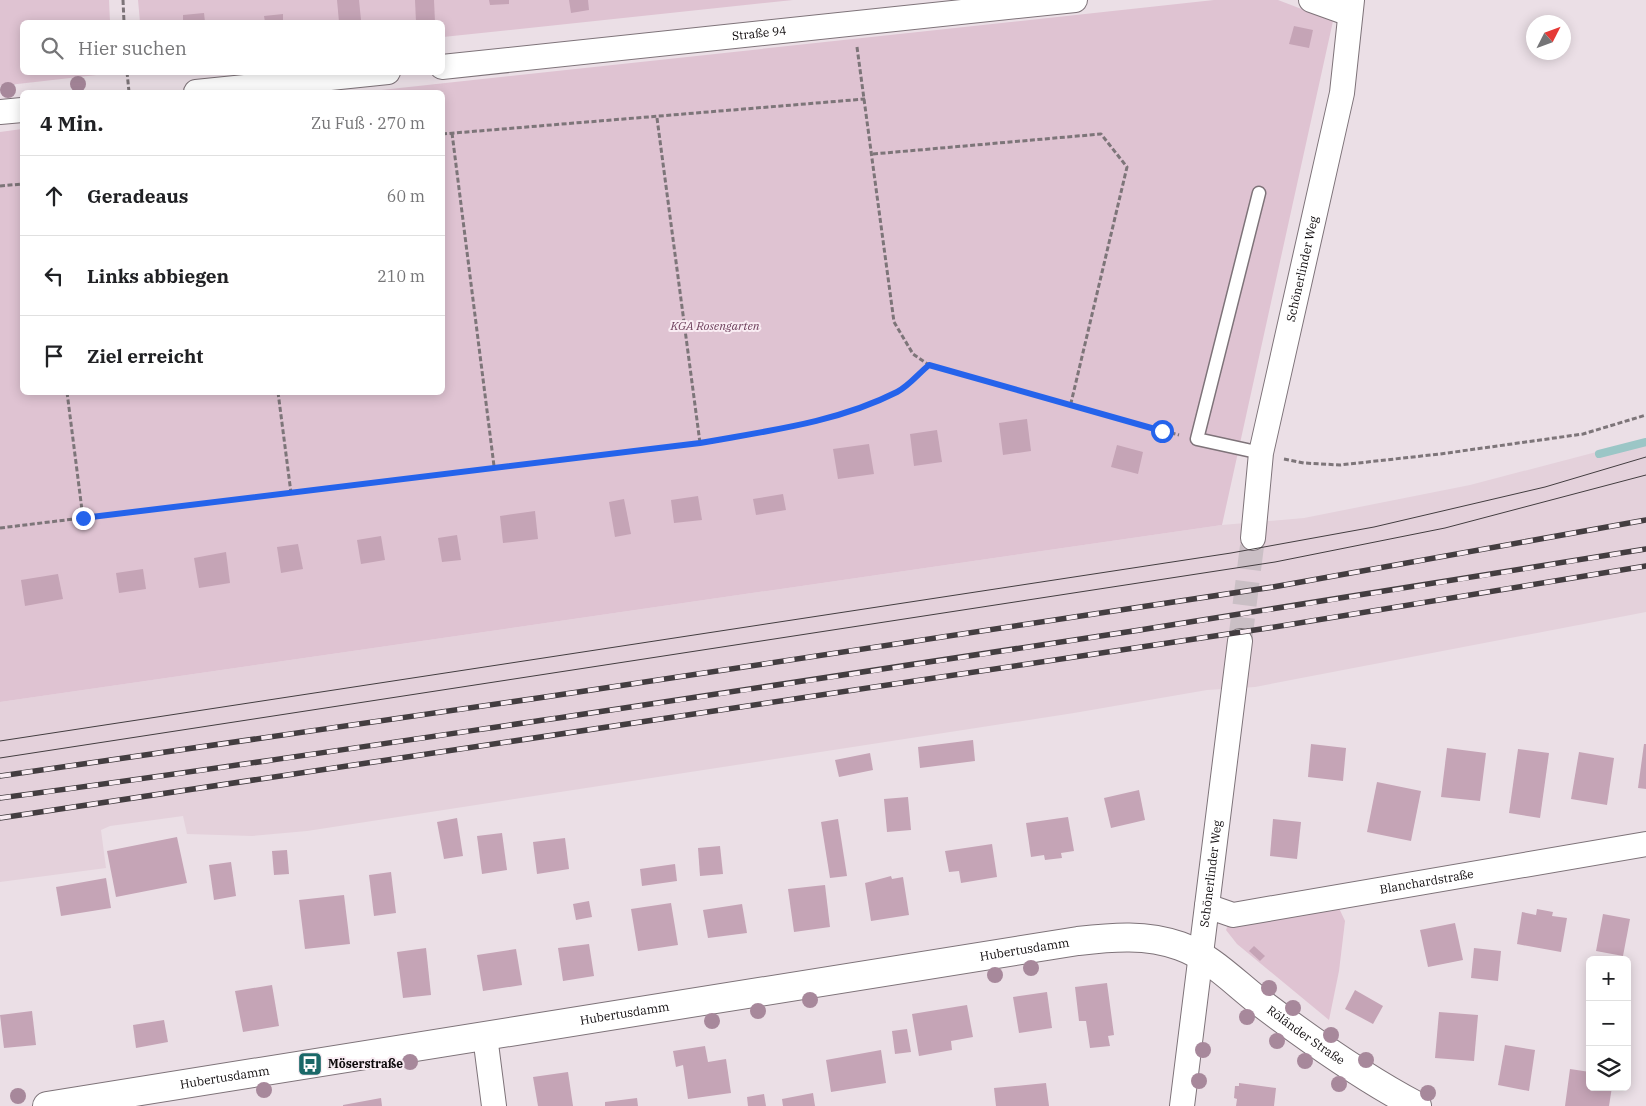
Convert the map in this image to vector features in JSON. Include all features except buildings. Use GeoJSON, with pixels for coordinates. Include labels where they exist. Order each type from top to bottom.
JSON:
{"type":"FeatureCollection","features":[{"type":"Feature","properties":{"kind":"street","name":"Straße 94"},"geometry":{"type":"LineString","coordinates":[[445,67],[1075,0]]}},
{"type":"Feature","properties":{"kind":"street"},"geometry":{"type":"LineString","coordinates":[[1311,0],[1351,7]]}},
{"type":"Feature","properties":{"kind":"street","name":"Schönerlinder Weg"},"geometry":{"type":"LineString","coordinates":[[1253,538],[1261,453],[1342,93],[1351,7]]}},
{"type":"Feature","properties":{"kind":"street"},"geometry":{"type":"LineString","coordinates":[[215,90],[359,75]]}},
{"type":"Feature","properties":{"kind":"street"},"geometry":{"type":"LineString","coordinates":[[0,112],[20,110]]}},
{"type":"Feature","properties":{"kind":"street","name":"Schönerlinder Weg"},"geometry":{"type":"LineString","coordinates":[[1182,1106],[1240,642]]}},
{"type":"Feature","properties":{"kind":"street","name":"Blanchardstraße"},"geometry":{"type":"LineString","coordinates":[[1207,906],[1233,915],[1646,844]]}},
{"type":"Feature","properties":{"kind":"street","name":"Hubertusdamm"},"geometry":{"type":"LineString","coordinates":[[47,1106],[1078,941],[1138,937],[1160,940],[1202,956]]}},
{"type":"Feature","properties":{"kind":"street","name":"Röländer Straße"},"geometry":{"type":"LineString","coordinates":[[1202,956],[1261,1003],[1328,1051],[1417,1106]]}},
{"type":"Feature","properties":{"kind":"street"},"geometry":{"type":"LineString","coordinates":[[485,1036],[494,1106]]}},
{"type":"Feature","properties":{"kind":"lane"},"geometry":{"type":"LineString","coordinates":[[1259,193],[1197,439],[1261,453]]}},
{"type":"Feature","properties":{"kind":"path"},"geometry":{"type":"LineString","coordinates":[[123,0],[124,20]]}},
{"type":"Feature","properties":{"kind":"path"},"geometry":{"type":"LineString","coordinates":[[853,24],[873,154],[894,322],[913,354],[929,365],[1197,439]]}},
{"type":"Feature","properties":{"kind":"path"},"geometry":{"type":"LineString","coordinates":[[127,75],[129,90]]}},
{"type":"Feature","properties":{"kind":"path"},"geometry":{"type":"LineString","coordinates":[[445,134],[657,118],[865,99]]}},
{"type":"Feature","properties":{"kind":"path"},"geometry":{"type":"LineString","coordinates":[[657,118],[700,443]]}},
{"type":"Feature","properties":{"kind":"path"},"geometry":{"type":"LineString","coordinates":[[452,133],[494,466]]}},
{"type":"Feature","properties":{"kind":"path"},"geometry":{"type":"LineString","coordinates":[[873,154],[1101,134],[1127,167],[1071,403]]}},
{"type":"Feature","properties":{"kind":"path"},"geometry":{"type":"LineString","coordinates":[[0,186],[20,184]]}},
{"type":"Feature","properties":{"kind":"path"},"geometry":{"type":"LineString","coordinates":[[0,528],[291,493],[494,466],[700,443],[790,427],[845,413],[899,392],[929,365]]}},
{"type":"Feature","properties":{"kind":"path"},"geometry":{"type":"LineString","coordinates":[[68,395],[83,518]]}},
{"type":"Feature","properties":{"kind":"path"},"geometry":{"type":"LineString","coordinates":[[278,395],[291,493]]}},
{"type":"Feature","properties":{"kind":"path"},"geometry":{"type":"LineString","coordinates":[[1261,453],[1304,463],[1340,465],[1440,454],[1583,434],[1646,415]]}},
{"type":"Feature","properties":{"kind":"shaded area"},"geometry":{"type":"Polygon","coordinates":[[[1646,439],[1646,612],[1255,687],[1207,690],[1074,713],[307,831],[252,836],[187,834],[183,816],[110,826],[101,830],[106,868],[0,882],[0,702],[1222,525],[1304,518],[1470,485],[1646,439]]]}},
{"type":"Feature","properties":{"kind":"green space"},"geometry":{"type":"Polygon","coordinates":[[[0,0],[109,0],[110,20],[20,20],[20,75],[96,75],[0,86],[0,0]]]}},
{"type":"Feature","properties":{"kind":"green space"},"geometry":{"type":"Polygon","coordinates":[[[138,0],[793,0],[445,37],[445,20],[140,20],[138,0]]]}},
{"type":"Feature","properties":{"kind":"green space","name":"KGA Rosengarten"},"geometry":{"type":"Polygon","coordinates":[[[1214,0],[1278,0],[1333,21],[1222,525],[0,702],[0,132],[20,129],[20,395],[445,395],[445,90],[382,90],[1214,0]]]}},
{"type":"Feature","properties":{"kind":"green space"},"geometry":{"type":"Polygon","coordinates":[[[1338,906],[1345,921],[1339,971],[1329,1020],[1237,944],[1226,930],[1228,925],[1338,906]]]}},
{"type":"Feature","properties":{"kind":"waterway"},"geometry":{"type":"LineString","coordinates":[[1599,454],[1646,442]]}},
{"type":"Feature","properties":{"kind":"tunnel"},"geometry":{"type":"LineString","coordinates":[[1240,641],[1253,538]]}},
{"type":"Feature","properties":{"kind":"tram line"},"geometry":{"type":"LineString","coordinates":[[0,741],[1231,553],[1374,527],[1545,487],[1646,457]]}},
{"type":"Feature","properties":{"kind":"tram line"},"geometry":{"type":"LineString","coordinates":[[0,758],[1275,562],[1445,528],[1646,475]]}},
{"type":"Feature","properties":{"kind":"railway"},"geometry":{"type":"LineString","coordinates":[[0,776],[545,697],[1273,587],[1646,520]]}},
{"type":"Feature","properties":{"kind":"railway"},"geometry":{"type":"LineString","coordinates":[[0,798],[143,779],[840,676],[1646,549]]}},
{"type":"Feature","properties":{"kind":"railway"},"geometry":{"type":"LineString","coordinates":[[0,818],[1268,628],[1646,566]]}},
{"type":"Feature","properties":{"kind":"place","name":"Möserstraße"},"geometry":{"type":"Point","coordinates":[310,1064]}},
{"type":"Feature","properties":{"kind":"route"},"geometry":{"type":"LineString","coordinates":[[83,518],[494,466],[700,443],[790,427],[845,413],[899,392],[929,365],[1071,403],[1162,431]]}}]}
